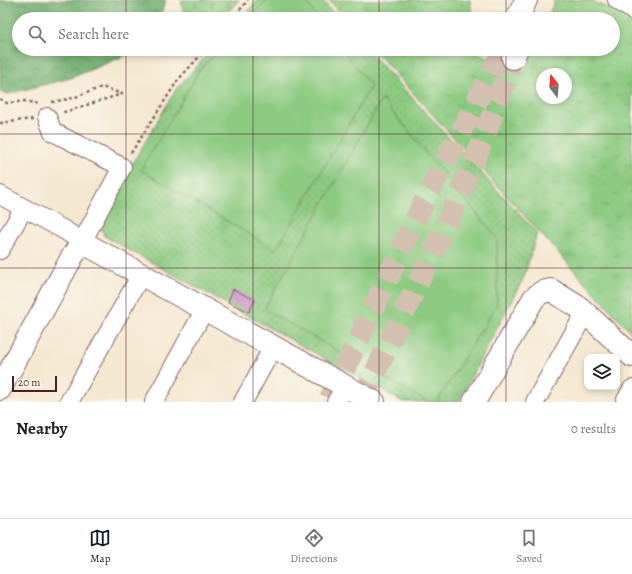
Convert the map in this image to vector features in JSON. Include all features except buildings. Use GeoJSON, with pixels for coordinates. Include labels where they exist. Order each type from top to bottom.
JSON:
{"type":"FeatureCollection","features":[{"type":"Feature","properties":{"kind":"main road"},"geometry":{"type":"LineString","coordinates":[[521,12],[526,0]]}},
{"type":"Feature","properties":{"kind":"main road"},"geometry":{"type":"LineString","coordinates":[[534,12],[539,0]]}},
{"type":"Feature","properties":{"kind":"main road"},"geometry":{"type":"LineString","coordinates":[[0,389],[72,257],[82,242],[274,347],[340,394],[374,402]]}},
{"type":"Feature","properties":{"kind":"main road"},"geometry":{"type":"LineString","coordinates":[[474,402],[534,298],[542,292],[551,290],[585,313],[632,356]]}},
{"type":"Feature","properties":{"kind":"street"},"geometry":{"type":"LineString","coordinates":[[0,195],[66,231],[82,242],[122,167],[53,132],[47,117]]}},
{"type":"Feature","properties":{"kind":"street"},"geometry":{"type":"LineString","coordinates":[[0,250],[24,208]]}},
{"type":"Feature","properties":{"kind":"street"},"geometry":{"type":"LineString","coordinates":[[69,402],[141,275]]}},
{"type":"Feature","properties":{"kind":"street"},"geometry":{"type":"LineString","coordinates":[[154,402],[205,309]]}},
{"type":"Feature","properties":{"kind":"street"},"geometry":{"type":"LineString","coordinates":[[535,402],[585,313]]}},
{"type":"Feature","properties":{"kind":"street"},"geometry":{"type":"LineString","coordinates":[[243,402],[274,347]]}},
{"type":"Feature","properties":{"kind":"street"},"geometry":{"type":"LineString","coordinates":[[625,402],[632,388]]}},
{"type":"Feature","properties":{"kind":"path"},"geometry":{"type":"LineString","coordinates":[[238,12],[248,0]]}},
{"type":"Feature","properties":{"kind":"path"},"geometry":{"type":"LineString","coordinates":[[122,167],[178,80],[200,56]]}},
{"type":"Feature","properties":{"kind":"path"},"geometry":{"type":"LineString","coordinates":[[0,99],[7,103],[25,101],[39,104],[73,98],[102,87],[122,94],[47,117],[0,124]]}},
{"type":"Feature","properties":{"kind":"green space"},"geometry":{"type":"Polygon","coordinates":[[[0,0],[166,0],[162,12],[12,12],[12,56],[124,56],[71,78],[7,94],[0,92],[0,0]]]}},
{"type":"Feature","properties":{"kind":"green space"},"geometry":{"type":"Polygon","coordinates":[[[181,0],[239,0],[228,12],[184,12],[181,0]]]}},
{"type":"Feature","properties":{"kind":"green space"},"geometry":{"type":"Polygon","coordinates":[[[258,0],[322,0],[333,12],[247,12],[258,0]]]}},
{"type":"Feature","properties":{"kind":"green space"},"geometry":{"type":"Polygon","coordinates":[[[267,0],[304,0],[313,12],[256,12],[267,0]]]}},
{"type":"Feature","properties":{"kind":"green space"},"geometry":{"type":"Polygon","coordinates":[[[329,0],[470,0],[471,12],[340,12],[329,0]]]}},
{"type":"Feature","properties":{"kind":"green space"},"geometry":{"type":"Polygon","coordinates":[[[555,0],[593,0],[595,3],[632,16],[632,334],[379,56],[483,56],[524,73],[531,56],[620,56],[620,12],[550,12],[555,0]]]}},
{"type":"Feature","properties":{"kind":"green space"},"geometry":{"type":"Polygon","coordinates":[[[207,56],[373,56],[537,233],[524,277],[458,402],[403,402],[104,236],[99,221],[176,89],[207,56]]]}},
{"type":"Feature","properties":{"kind":"green space"},"geometry":{"type":"Polygon","coordinates":[[[213,56],[347,56],[371,86],[276,250],[141,170],[199,71],[213,56]]]}},
{"type":"Feature","properties":{"kind":"green space"},"geometry":{"type":"Polygon","coordinates":[[[382,99],[497,238],[497,304],[437,402],[428,402],[264,309],[382,99]]]}},
{"type":"Feature","properties":{"kind":"tunnel"},"geometry":{"type":"LineString","coordinates":[[330,399],[423,204],[500,56]]}},
{"type":"Feature","properties":{"kind":"tunnel"},"geometry":{"type":"LineString","coordinates":[[361,402],[445,227],[484,138],[513,58]]}}]}
